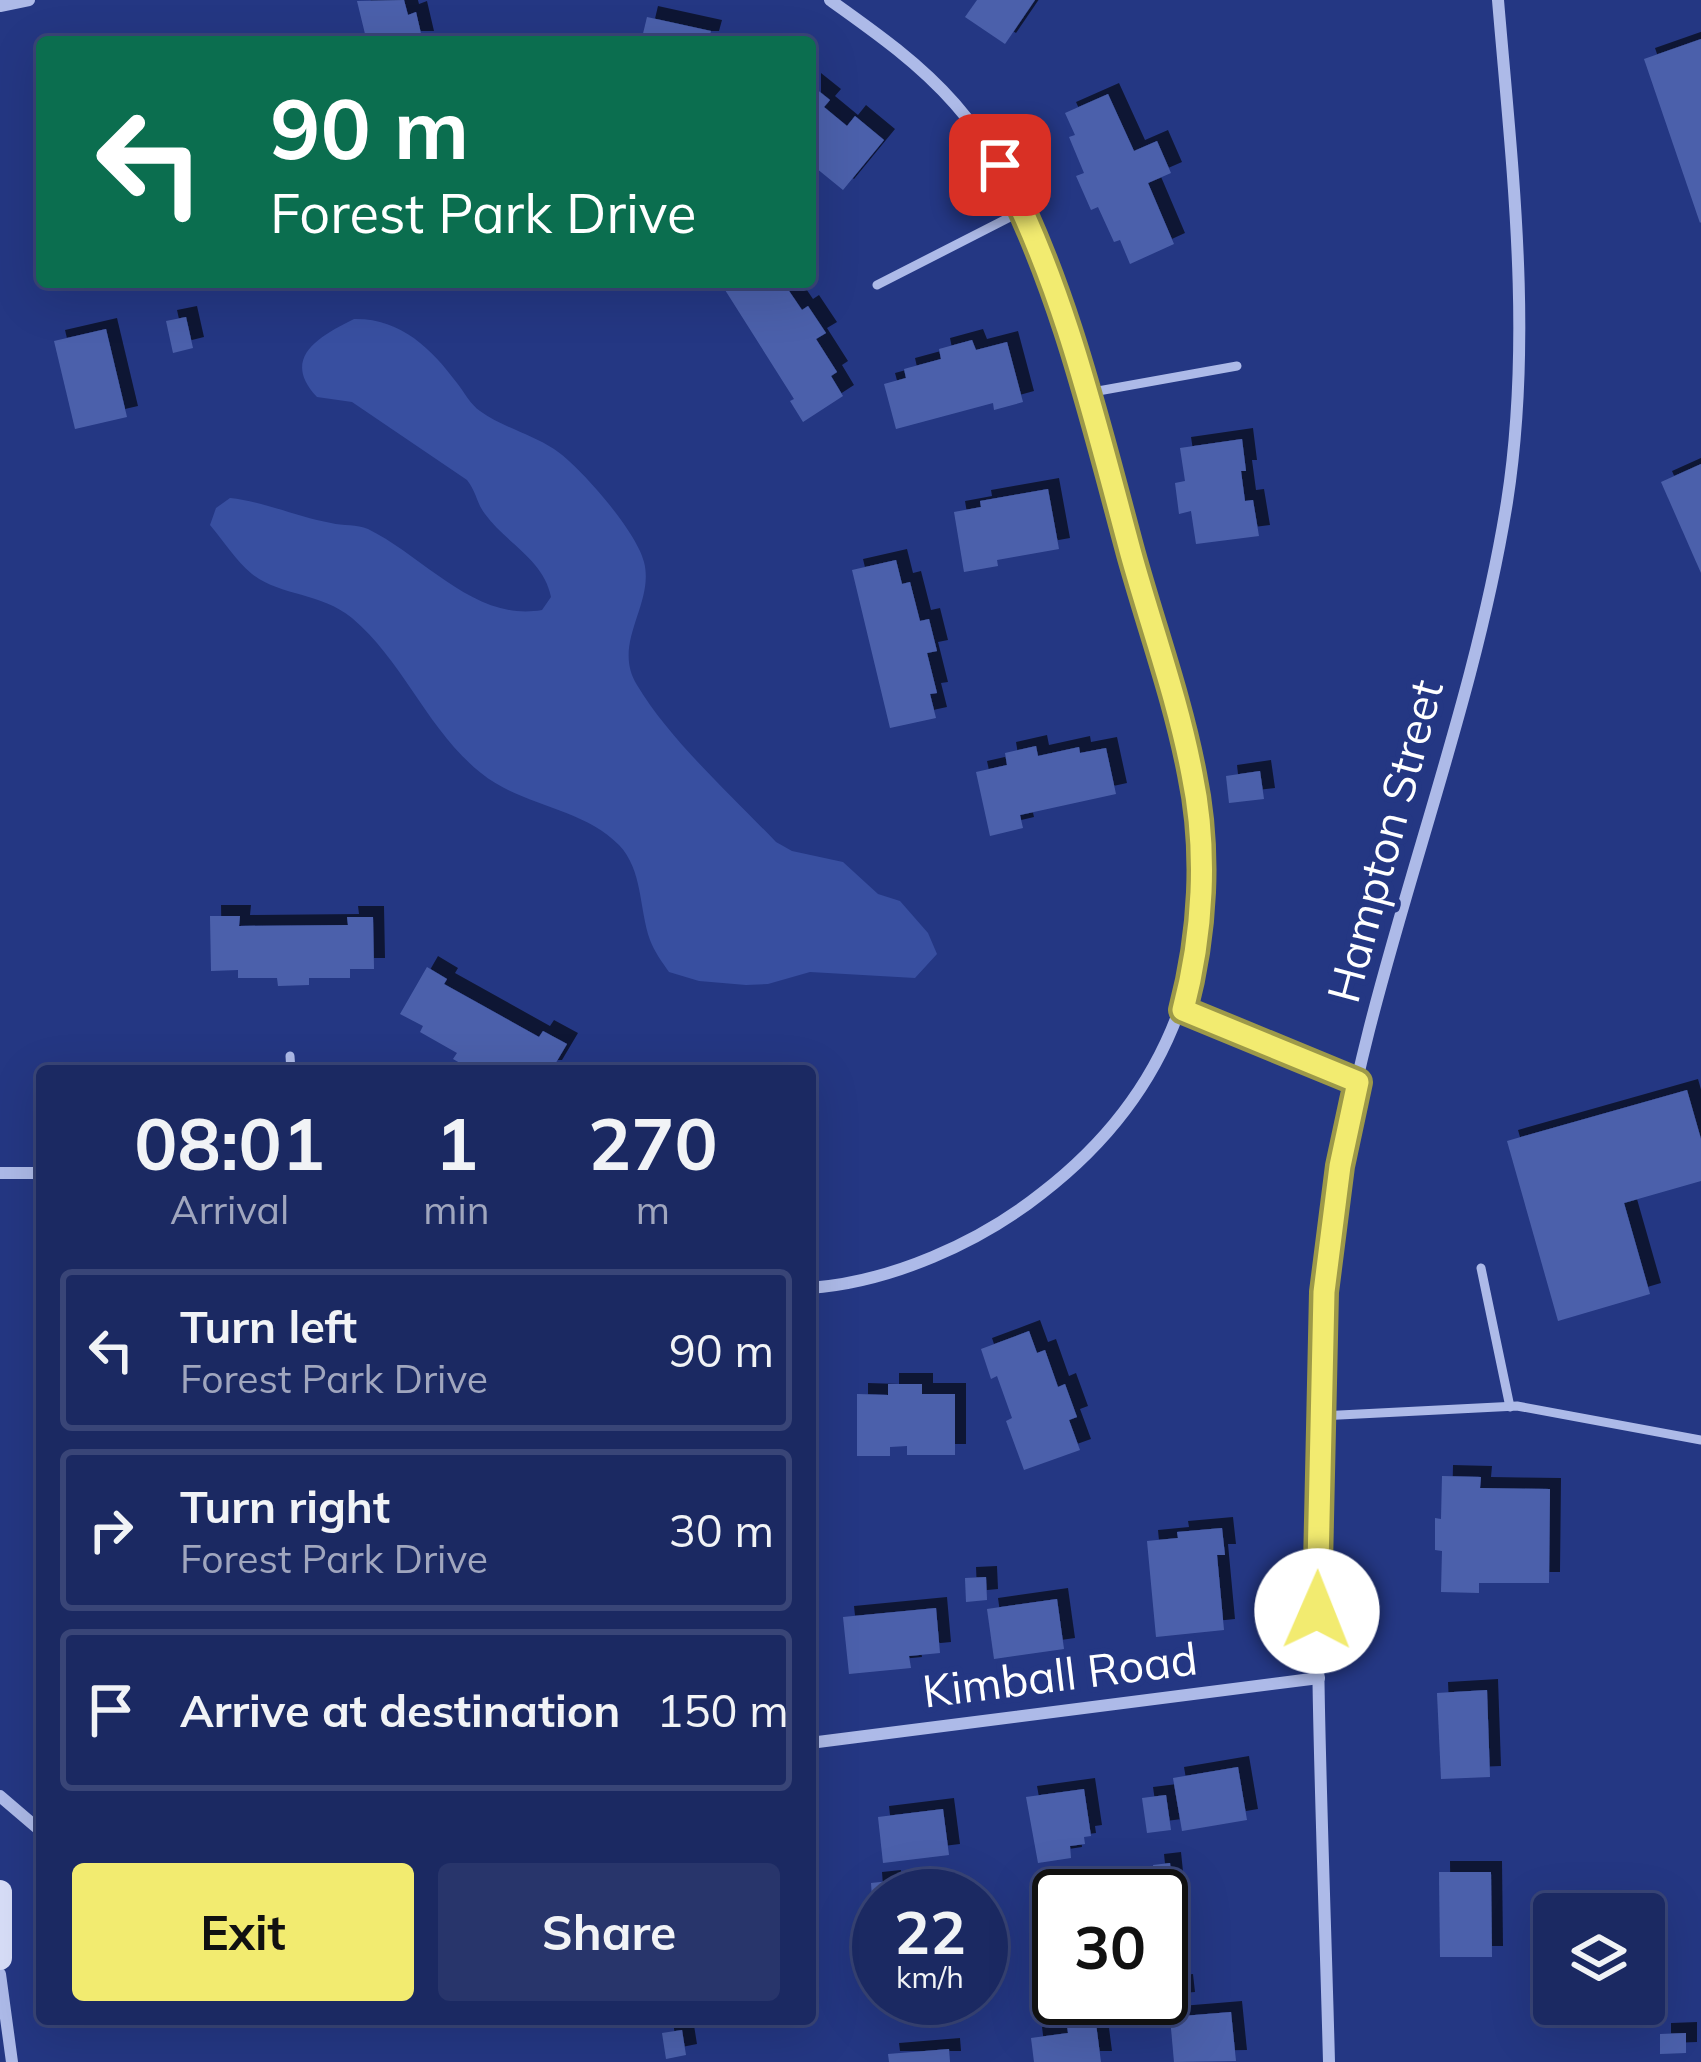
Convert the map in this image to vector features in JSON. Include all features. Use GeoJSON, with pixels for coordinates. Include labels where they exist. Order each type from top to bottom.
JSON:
{"type":"FeatureCollection","features":[{"type":"Feature","properties":{"kind":"street"},"geometry":{"type":"LineString","coordinates":[[0,6],[29,0]]}},
{"type":"Feature","properties":{"kind":"street"},"geometry":{"type":"LineString","coordinates":[[816,1287],[913,1264],[989,1229],[1079,1165],[1125,1114],[1167,1046],[1193,971],[1201,892],[1193,776],[1064,308],[1024,211],[1000,165],[956,105],[900,50],[830,0]]}},
{"type":"Feature","properties":{"kind":"street","name":"Hampton Street"},"geometry":{"type":"LineString","coordinates":[[1329,2062],[1318,1678],[1320,1416],[1331,1223],[1358,1082],[1476,642],[1507,503],[1517,419],[1520,317],[1498,0]]}},
{"type":"Feature","properties":{"kind":"street"},"geometry":{"type":"LineString","coordinates":[[0,1174],[36,1173]]}},
{"type":"Feature","properties":{"kind":"street","name":"Kimball Road"},"geometry":{"type":"LineString","coordinates":[[816,1742],[1318,1678]]}},
{"type":"Feature","properties":{"kind":"street"},"geometry":{"type":"LineString","coordinates":[[0,1796],[36,1827]]}},
{"type":"Feature","properties":{"kind":"street"},"geometry":{"type":"LineString","coordinates":[[0,1892],[0,1958]]}},
{"type":"Feature","properties":{"kind":"street"},"geometry":{"type":"LineString","coordinates":[[0,1974],[12,2062]]}},
{"type":"Feature","properties":{"kind":"lane"},"geometry":{"type":"LineString","coordinates":[[878,285],[1024,211]]}},
{"type":"Feature","properties":{"kind":"lane"},"geometry":{"type":"LineString","coordinates":[[1087,393],[1237,366]]}},
{"type":"Feature","properties":{"kind":"lane"},"geometry":{"type":"LineString","coordinates":[[1183,1010],[1358,1082]]}},
{"type":"Feature","properties":{"kind":"lane"},"geometry":{"type":"LineString","coordinates":[[290,1056],[291,1065]]}},
{"type":"Feature","properties":{"kind":"lane"},"geometry":{"type":"LineString","coordinates":[[1481,1268],[1510,1407]]}},
{"type":"Feature","properties":{"kind":"lane"},"geometry":{"type":"LineString","coordinates":[[1320,1416],[1510,1407],[1701,1440]]}},
{"type":"Feature","properties":{"kind":"shaded area"},"geometry":{"type":"Polygon","coordinates":[[[354,319],[386,324],[413,337],[477,408],[554,449],[606,500],[644,562],[644,593],[629,654],[637,685],[683,746],[776,842],[792,851],[843,862],[878,894],[900,901],[928,933],[937,954],[915,978],[810,972],[746,985],[699,981],[669,972],[650,940],[636,878],[619,845],[587,822],[514,793],[481,773],[446,737],[387,655],[352,618],[327,603],[263,581],[235,557],[210,525],[216,508],[230,498],[368,529],[451,584],[495,606],[542,610],[551,597],[541,572],[485,514],[467,480],[352,402],[317,397],[307,383],[302,371],[308,350],[354,319]]]}},
{"type":"Feature","properties":{"kind":"building"},"geometry":{"type":"Polygon","coordinates":[[[404,0],[408,15],[416,12],[422,36],[366,36],[357,1],[404,0]]]}},
{"type":"Feature","properties":{"kind":"building"},"geometry":{"type":"Polygon","coordinates":[[[977,0],[1035,0],[1005,44],[965,17],[977,0]]]}},
{"type":"Feature","properties":{"kind":"building"},"geometry":{"type":"Polygon","coordinates":[[[647,17],[711,31],[710,36],[642,36],[647,17]]]}},
{"type":"Feature","properties":{"kind":"building"},"geometry":{"type":"Polygon","coordinates":[[[1701,39],[1701,222],[1700,223],[1644,59],[1701,39]]]}},
{"type":"Feature","properties":{"kind":"building"},"geometry":{"type":"Polygon","coordinates":[[[816,89],[830,100],[824,107],[847,126],[855,116],[884,140],[843,190],[816,168],[816,89]]]}},
{"type":"Feature","properties":{"kind":"building"},"geometry":{"type":"Polygon","coordinates":[[[1108,94],[1134,151],[1157,141],[1171,173],[1148,183],[1174,244],[1130,264],[1098,207],[1091,210],[1076,176],[1084,173],[1065,113],[1108,94]]]}},
{"type":"Feature","properties":{"kind":"building"},"geometry":{"type":"Polygon","coordinates":[[[724,288],[787,288],[802,310],[808,306],[826,333],[816,339],[837,372],[831,376],[843,396],[803,422],[790,401],[794,399],[724,288]]]}},
{"type":"Feature","properties":{"kind":"building"},"geometry":{"type":"Polygon","coordinates":[[[186,317],[193,348],[173,353],[166,321],[186,317]]]}},
{"type":"Feature","properties":{"kind":"building"},"geometry":{"type":"Polygon","coordinates":[[[106,329],[127,417],[75,429],[54,341],[106,329]]]}},
{"type":"Feature","properties":{"kind":"building"},"geometry":{"type":"Polygon","coordinates":[[[972,340],[976,350],[1007,342],[1023,402],[994,410],[993,403],[896,429],[884,384],[906,378],[904,369],[941,359],[939,349],[972,340]]]}},
{"type":"Feature","properties":{"kind":"building"},"geometry":{"type":"Polygon","coordinates":[[[1242,439],[1245,501],[1253,500],[1259,536],[1196,544],[1191,511],[1179,514],[1175,483],[1185,481],[1180,448],[1242,439]]]}},
{"type":"Feature","properties":{"kind":"building"},"geometry":{"type":"Polygon","coordinates":[[[1701,464],[1701,573],[1661,482],[1701,464]]]}},
{"type":"Feature","properties":{"kind":"building"},"geometry":{"type":"Polygon","coordinates":[[[1048,489],[1059,549],[997,560],[998,566],[964,572],[954,512],[981,507],[980,501],[1048,489]]]}},
{"type":"Feature","properties":{"kind":"building"},"geometry":{"type":"Polygon","coordinates":[[[896,560],[902,584],[910,582],[920,621],[929,619],[937,651],[927,653],[937,693],[930,694],[936,718],[890,728],[852,570],[896,560]]]}},
{"type":"Feature","properties":{"kind":"building"},"geometry":{"type":"Polygon","coordinates":[[[1036,746],[1038,756],[1079,747],[1080,753],[1106,748],[1116,794],[1020,815],[1023,828],[990,836],[976,772],[1007,765],[1005,753],[1036,746]]]}},
{"type":"Feature","properties":{"kind":"building"},"geometry":{"type":"Polygon","coordinates":[[[1260,771],[1264,799],[1229,803],[1226,776],[1260,771]]]}},
{"type":"Feature","properties":{"kind":"building"},"geometry":{"type":"Polygon","coordinates":[[[210,916],[240,916],[239,926],[348,925],[347,917],[373,917],[374,969],[350,969],[350,978],[309,978],[309,985],[278,986],[277,978],[238,978],[238,970],[211,971],[210,916]]]}},
{"type":"Feature","properties":{"kind":"building"},"geometry":{"type":"Polygon","coordinates":[[[427,967],[447,979],[444,984],[539,1037],[543,1031],[567,1044],[555,1065],[464,1065],[453,1059],[457,1053],[400,1014],[427,967]]]}},
{"type":"Feature","properties":{"kind":"building"},"geometry":{"type":"Polygon","coordinates":[[[1687,1090],[1701,1139],[1701,1181],[1624,1203],[1650,1294],[1558,1321],[1507,1141],[1687,1090]]]}},
{"type":"Feature","properties":{"kind":"building"},"geometry":{"type":"Polygon","coordinates":[[[1029,1331],[1037,1353],[1045,1350],[1058,1387],[1065,1384],[1077,1417],[1069,1420],[1080,1450],[1024,1470],[1006,1421],[1012,1418],[981,1349],[1029,1331]]]}},
{"type":"Feature","properties":{"kind":"building"},"geometry":{"type":"Polygon","coordinates":[[[888,1384],[922,1384],[922,1394],[955,1394],[955,1455],[907,1455],[907,1446],[890,1447],[890,1456],[857,1456],[857,1394],[888,1395],[888,1384]]]}},
{"type":"Feature","properties":{"kind":"building"},"geometry":{"type":"Polygon","coordinates":[[[1442,1476],[1481,1477],[1480,1488],[1550,1489],[1549,1583],[1479,1583],[1479,1593],[1441,1592],[1442,1551],[1435,1550],[1435,1518],[1441,1519],[1442,1476]]]}},
{"type":"Feature","properties":{"kind":"building"},"geometry":{"type":"Polygon","coordinates":[[[1222,1528],[1225,1555],[1217,1555],[1224,1630],[1156,1637],[1147,1541],[1178,1538],[1177,1532],[1222,1528]]]}},
{"type":"Feature","properties":{"kind":"building"},"geometry":{"type":"Polygon","coordinates":[[[986,1577],[987,1600],[966,1602],[965,1578],[986,1577]]]}},
{"type":"Feature","properties":{"kind":"building"},"geometry":{"type":"Polygon","coordinates":[[[1057,1599],[1064,1649],[994,1659],[987,1609],[1057,1599]]]}},
{"type":"Feature","properties":{"kind":"building"},"geometry":{"type":"Polygon","coordinates":[[[936,1608],[940,1653],[909,1656],[911,1668],[849,1674],[843,1617],[936,1608]]]}},
{"type":"Feature","properties":{"kind":"building"},"geometry":{"type":"Polygon","coordinates":[[[1487,1690],[1490,1777],[1441,1779],[1437,1693],[1487,1690]]]}},
{"type":"Feature","properties":{"kind":"building"},"geometry":{"type":"Polygon","coordinates":[[[1238,1767],[1247,1820],[1182,1831],[1173,1778],[1238,1767]]]}},
{"type":"Feature","properties":{"kind":"building"},"geometry":{"type":"Polygon","coordinates":[[[1084,1789],[1091,1836],[1084,1837],[1085,1844],[1070,1846],[1071,1858],[1038,1863],[1026,1797],[1084,1789]]]}},
{"type":"Feature","properties":{"kind":"building"},"geometry":{"type":"Polygon","coordinates":[[[1166,1795],[1171,1830],[1147,1833],[1142,1798],[1166,1795]]]}},
{"type":"Feature","properties":{"kind":"building"},"geometry":{"type":"Polygon","coordinates":[[[943,1809],[949,1855],[883,1863],[878,1817],[943,1809]]]}},
{"type":"Feature","properties":{"kind":"building"},"geometry":{"type":"Polygon","coordinates":[[[1439,1872],[1491,1872],[1492,1957],[1440,1957],[1439,1872]]]}},
{"type":"Feature","properties":{"kind":"building"},"geometry":{"type":"Polygon","coordinates":[[[1231,2012],[1236,2061],[1174,2062],[1171,2025],[1188,2025],[1188,2016],[1231,2012]]]}},
{"type":"Feature","properties":{"kind":"building"},"geometry":{"type":"Polygon","coordinates":[[[1067,2025],[1096,2025],[1101,2062],[1034,2062],[1031,2038],[1068,2033],[1067,2025]]]}},
{"type":"Feature","properties":{"kind":"building"},"geometry":{"type":"Polygon","coordinates":[[[682,2030],[686,2055],[666,2059],[662,2033],[682,2030]]]}},
{"type":"Feature","properties":{"kind":"building"},"geometry":{"type":"Polygon","coordinates":[[[1686,2033],[1686,2053],[1660,2054],[1660,2034],[1686,2033]]]}},
{"type":"Feature","properties":{"kind":"building"},"geometry":{"type":"Polygon","coordinates":[[[949,2049],[950,2062],[889,2062],[888,2054],[949,2049]]]}},
{"type":"Feature","properties":{"kind":"route"},"geometry":{"type":"LineString","coordinates":[[1000,165],[1064,308],[1193,776],[1201,892],[1193,971],[1183,1010],[1358,1082],[1340,1166],[1324,1292],[1317,1611]]}}]}
